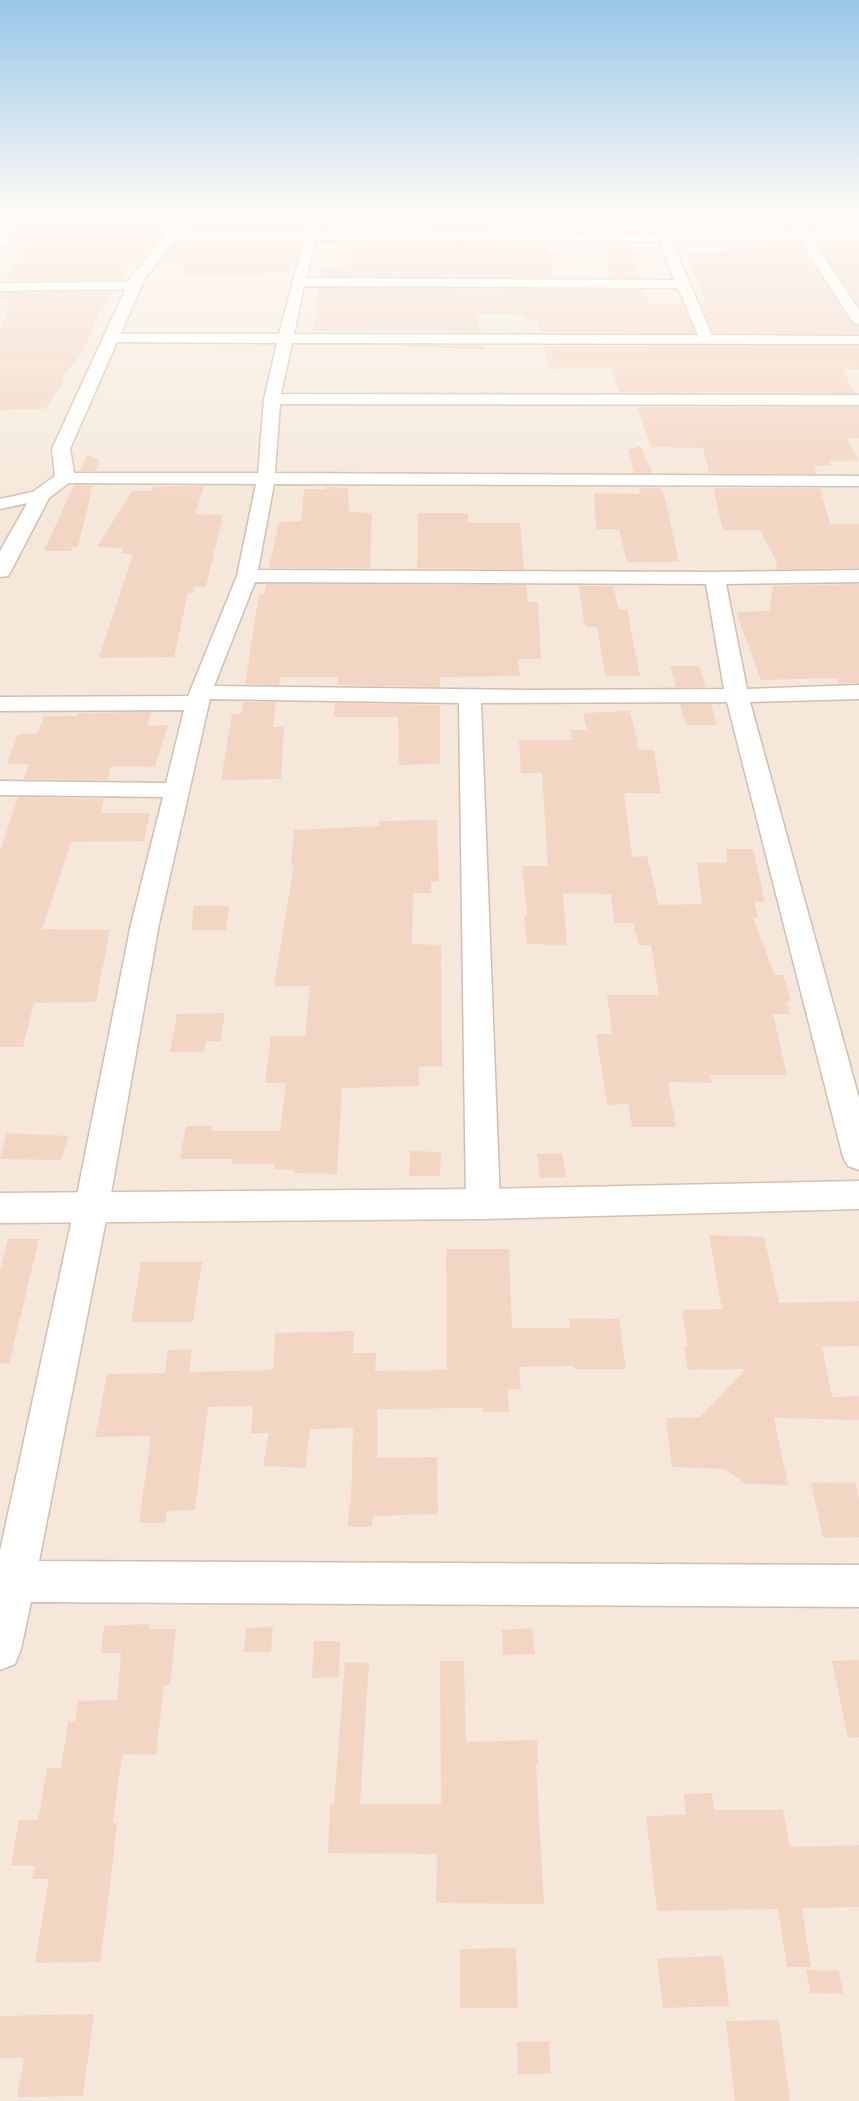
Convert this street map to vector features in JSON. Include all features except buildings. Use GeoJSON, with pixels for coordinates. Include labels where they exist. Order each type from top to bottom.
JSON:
{"type":"FeatureCollection","features":[{"type":"Feature","properties":{"kind":"street"},"geometry":{"type":"LineString","coordinates":[[64,478],[61,449],[123,310]]}},
{"type":"Feature","properties":{"kind":"street"},"geometry":{"type":"LineString","coordinates":[[0,1649],[92,1206],[145,924],[198,697],[247,576],[266,478],[272,399],[292,310]]}},
{"type":"Feature","properties":{"kind":"street"},"geometry":{"type":"LineString","coordinates":[[694,310],[707,339]]}},
{"type":"Feature","properties":{"kind":"street"},"geometry":{"type":"LineString","coordinates":[[111,338],[859,340]]}},
{"type":"Feature","properties":{"kind":"street"},"geometry":{"type":"LineString","coordinates":[[272,399],[859,400]]}},
{"type":"Feature","properties":{"kind":"street"},"geometry":{"type":"LineString","coordinates":[[0,504],[41,495],[64,478],[859,481]]}},
{"type":"Feature","properties":{"kind":"street"},"geometry":{"type":"LineString","coordinates":[[0,571],[41,495]]}},
{"type":"Feature","properties":{"kind":"street"},"geometry":{"type":"LineString","coordinates":[[247,576],[714,578],[859,576]]}},
{"type":"Feature","properties":{"kind":"street"},"geometry":{"type":"LineString","coordinates":[[714,578],[737,697],[859,1157]]}},
{"type":"Feature","properties":{"kind":"street"},"geometry":{"type":"LineString","coordinates":[[0,704],[198,697],[737,697],[859,692]]}},
{"type":"Feature","properties":{"kind":"street"},"geometry":{"type":"LineString","coordinates":[[470,697],[483,1204]]}},
{"type":"Feature","properties":{"kind":"street"},"geometry":{"type":"LineString","coordinates":[[0,788],[178,790]]}},
{"type":"Feature","properties":{"kind":"street"},"geometry":{"type":"LineString","coordinates":[[0,1208],[483,1204],[859,1195]]}},
{"type":"Feature","properties":{"kind":"street"},"geometry":{"type":"LineString","coordinates":[[15,1581],[859,1586]]}},
{"type":"Feature","properties":{"kind":"shaded area"},"geometry":{"type":"Polygon","coordinates":[[[0,310],[859,310],[859,2101],[0,2101],[0,310]]]}}]}
